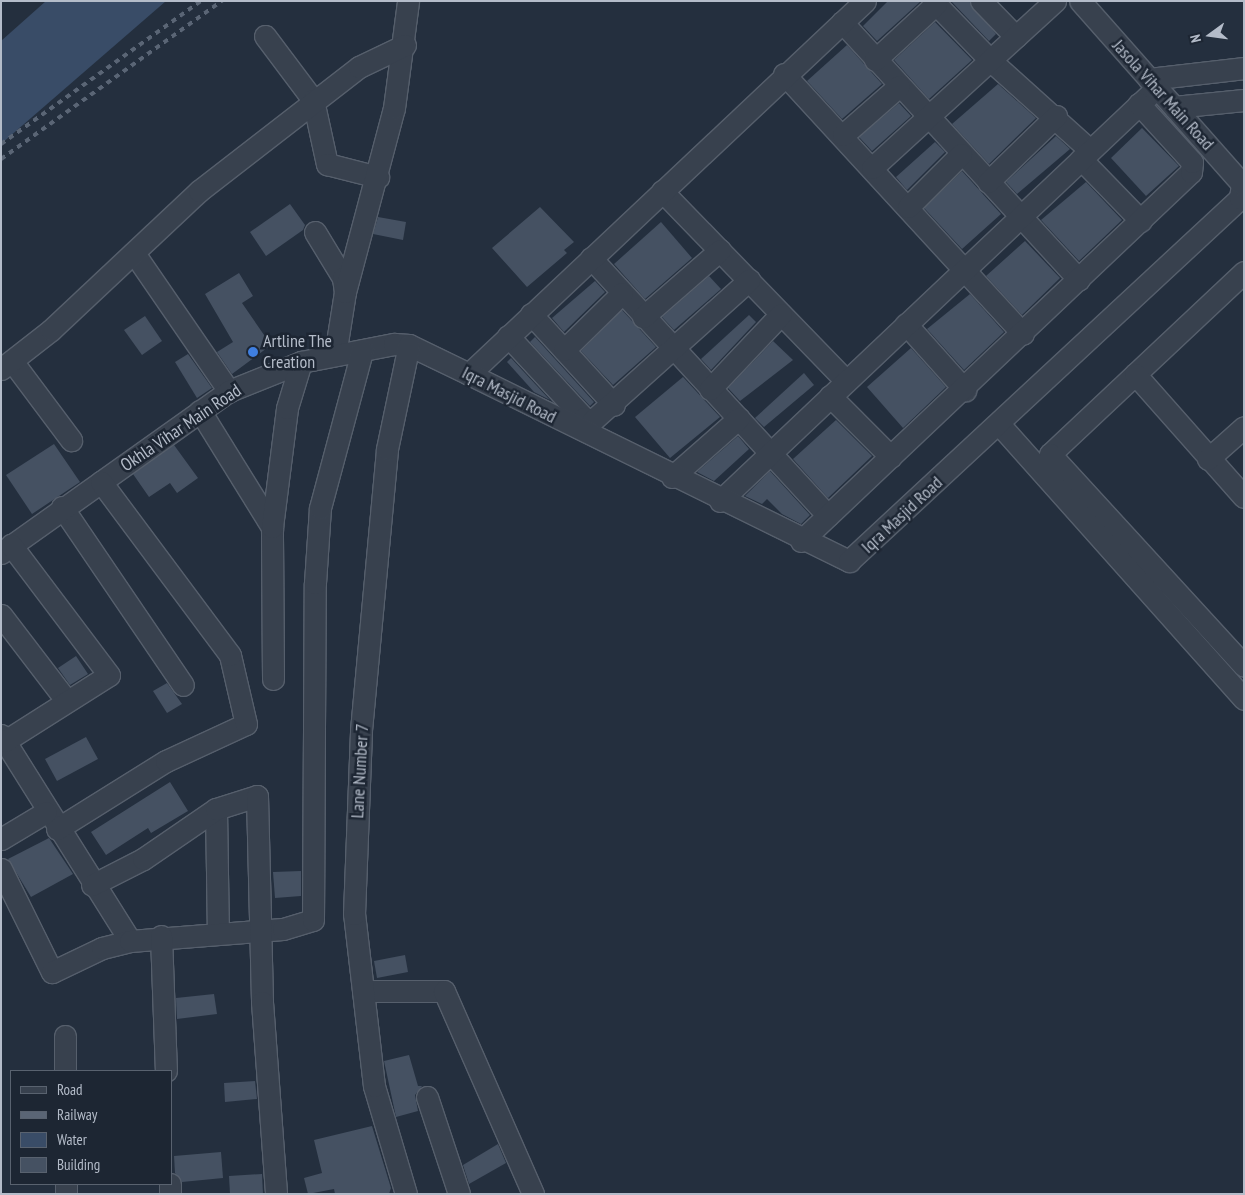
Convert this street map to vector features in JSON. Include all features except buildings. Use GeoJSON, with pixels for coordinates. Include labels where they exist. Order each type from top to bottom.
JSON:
{"type":"FeatureCollection","features":[{"type":"Feature","properties":{"kind":"street"},"geometry":{"type":"LineString","coordinates":[[335,355],[345,292],[378,177],[405,45],[408,1]]}},
{"type":"Feature","properties":{"kind":"street"},"geometry":{"type":"LineString","coordinates":[[469,374],[784,74],[865,1]]}},
{"type":"Feature","properties":{"kind":"street"},"geometry":{"type":"LineString","coordinates":[[981,1],[1016,37]]}},
{"type":"Feature","properties":{"kind":"street"},"geometry":{"type":"LineString","coordinates":[[872,168],[1055,1]]}},
{"type":"Feature","properties":{"kind":"street","name":"Jasola Vihar Main Road"},"geometry":{"type":"LineString","coordinates":[[1080,1],[1174,107],[1243,190]]}},
{"type":"Feature","properties":{"kind":"street"},"geometry":{"type":"LineString","coordinates":[[876,60],[935,3],[991,61],[1056,116],[1141,221]]}},
{"type":"Feature","properties":{"kind":"street"},"geometry":{"type":"LineString","coordinates":[[842,22],[961,154],[1079,280]]}},
{"type":"Feature","properties":{"kind":"street"},"geometry":{"type":"LineString","coordinates":[[265,36],[313,100],[327,164],[378,177]]}},
{"type":"Feature","properties":{"kind":"street"},"geometry":{"type":"LineString","coordinates":[[71,440],[5,364],[134,253],[199,191],[313,100],[359,67],[405,45]]}},
{"type":"Feature","properties":{"kind":"street"},"geometry":{"type":"LineString","coordinates":[[720,501],[906,324],[964,272],[1019,216],[1138,104],[1153,84],[1244,68]]}},
{"type":"Feature","properties":{"kind":"street"},"geometry":{"type":"LineString","coordinates":[[784,74],[843,135],[964,272],[1023,334]]}},
{"type":"Feature","properties":{"kind":"street"},"geometry":{"type":"LineString","coordinates":[[843,135],[899,86]]}},
{"type":"Feature","properties":{"kind":"street"},"geometry":{"type":"LineString","coordinates":[[1174,107],[1244,100]]}},
{"type":"Feature","properties":{"kind":"street"},"geometry":{"type":"LineString","coordinates":[[801,541],[965,390],[1194,168],[1138,104]]}},
{"type":"Feature","properties":{"kind":"street"},"geometry":{"type":"LineString","coordinates":[[988,182],[1056,116]]}},
{"type":"Feature","properties":{"kind":"street"},"geometry":{"type":"LineString","coordinates":[[908,207],[961,154]]}},
{"type":"Feature","properties":{"kind":"street","name":"Iqra Masjid Road"},"geometry":{"type":"LineString","coordinates":[[409,345],[840,560],[857,557],[999,424],[1237,215],[1243,190]]}},
{"type":"Feature","properties":{"kind":"street"},"geometry":{"type":"LineString","coordinates":[[662,191],[846,381]]}},
{"type":"Feature","properties":{"kind":"street"},"geometry":{"type":"LineString","coordinates":[[315,232],[343,278],[345,292]]}},
{"type":"Feature","properties":{"kind":"street"},"geometry":{"type":"LineString","coordinates":[[643,318],[720,250]]}},
{"type":"Feature","properties":{"kind":"street"},"geometry":{"type":"LineString","coordinates":[[134,253],[229,391]]}},
{"type":"Feature","properties":{"kind":"street"},"geometry":{"type":"LineString","coordinates":[[591,258],[673,351],[772,451],[828,516]]}},
{"type":"Feature","properties":{"kind":"street"},"geometry":{"type":"LineString","coordinates":[[1244,272],[1050,454],[1244,666]]}},
{"type":"Feature","properties":{"kind":"street"},"geometry":{"type":"LineString","coordinates":[[508,336],[588,421],[614,405],[749,280]]}},
{"type":"Feature","properties":{"kind":"street"},"geometry":{"type":"LineString","coordinates":[[564,350],[622,293]]}},
{"type":"Feature","properties":{"kind":"street"},"geometry":{"type":"LineString","coordinates":[[531,314],[614,405]]}},
{"type":"Feature","properties":{"kind":"street"},"geometry":{"type":"LineString","coordinates":[[710,389],[781,314]]}},
{"type":"Feature","properties":{"kind":"street"},"geometry":{"type":"LineString","coordinates":[[906,324],[965,390]]}},
{"type":"Feature","properties":{"kind":"street","name":"Okhla Vihar Main Road"},"geometry":{"type":"LineString","coordinates":[[6,549],[62,507],[101,482],[229,391],[300,362],[335,355],[409,345]]}},
{"type":"Feature","properties":{"kind":"street","name":"Lane Number 7"},"geometry":{"type":"LineString","coordinates":[[406,1194],[374,1086],[354,914],[361,730],[387,449],[409,345]]}},
{"type":"Feature","properties":{"kind":"street"},"geometry":{"type":"LineString","coordinates":[[1,869],[52,972],[102,948],[130,941],[161,936],[260,932],[313,920],[315,583],[320,508],[362,351]]}},
{"type":"Feature","properties":{"kind":"street"},"geometry":{"type":"LineString","coordinates":[[273,679],[272,527],[287,408],[300,362]]}},
{"type":"Feature","properties":{"kind":"street"},"geometry":{"type":"LineString","coordinates":[[1134,374],[1208,459],[1244,497]]}},
{"type":"Feature","properties":{"kind":"street"},"geometry":{"type":"LineString","coordinates":[[830,396],[891,457]]}},
{"type":"Feature","properties":{"kind":"street"},"geometry":{"type":"LineString","coordinates":[[200,411],[272,527]]}},
{"type":"Feature","properties":{"kind":"street"},"geometry":{"type":"LineString","coordinates":[[672,477],[739,418]]}},
{"type":"Feature","properties":{"kind":"street"},"geometry":{"type":"LineString","coordinates":[[999,424],[1242,692]]}},
{"type":"Feature","properties":{"kind":"street"},"geometry":{"type":"LineString","coordinates":[[1208,459],[1244,427]]}},
{"type":"Feature","properties":{"kind":"street"},"geometry":{"type":"LineString","coordinates":[[1,839],[52,820],[166,761],[246,724],[230,655],[101,482]]}},
{"type":"Feature","properties":{"kind":"street"},"geometry":{"type":"LineString","coordinates":[[62,507],[183,685]]}},
{"type":"Feature","properties":{"kind":"street"},"geometry":{"type":"LineString","coordinates":[[6,549],[109,675],[3,738],[92,885],[130,941]]}},
{"type":"Feature","properties":{"kind":"street"},"geometry":{"type":"LineString","coordinates":[[1,615],[66,700]]}},
{"type":"Feature","properties":{"kind":"street"},"geometry":{"type":"LineString","coordinates":[[92,885],[143,859],[216,809],[257,796],[260,932],[276,1194]]}},
{"type":"Feature","properties":{"kind":"street"},"geometry":{"type":"LineString","coordinates":[[216,809],[218,933]]}},
{"type":"Feature","properties":{"kind":"street"},"geometry":{"type":"LineString","coordinates":[[161,936],[166,1070]]}},
{"type":"Feature","properties":{"kind":"street"},"geometry":{"type":"LineString","coordinates":[[363,991],[444,991],[533,1194]]}},
{"type":"Feature","properties":{"kind":"street"},"geometry":{"type":"LineString","coordinates":[[64,1036],[65,1070]]}},
{"type":"Feature","properties":{"kind":"street"},"geometry":{"type":"LineString","coordinates":[[428,1097],[459,1194]]}},
{"type":"Feature","properties":{"kind":"street"},"geometry":{"type":"LineString","coordinates":[[272,1150],[290,1194]]}},
{"type":"Feature","properties":{"kind":"water"},"geometry":{"type":"Polygon","coordinates":[[[46,1],[166,1],[1,144],[1,41],[46,1]]]}},
{"type":"Feature","properties":{"kind":"railway"},"geometry":{"type":"LineString","coordinates":[[1,144],[201,1]]}},
{"type":"Feature","properties":{"kind":"railway"},"geometry":{"type":"LineString","coordinates":[[1,159],[222,1]]}},
{"type":"Feature","properties":{"kind":"place","name":"Artline The Creation"},"geometry":{"type":"Point","coordinates":[253,352]}}]}
